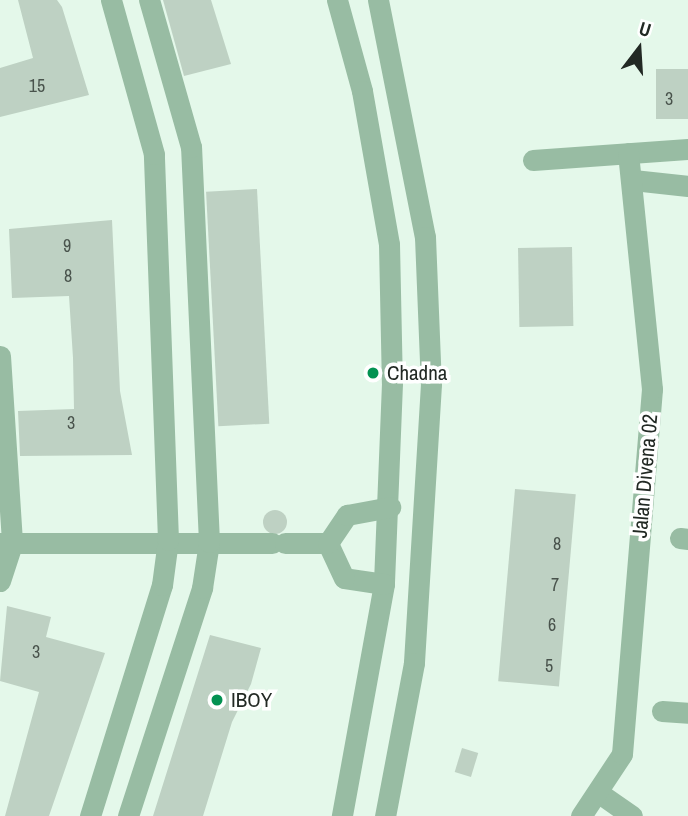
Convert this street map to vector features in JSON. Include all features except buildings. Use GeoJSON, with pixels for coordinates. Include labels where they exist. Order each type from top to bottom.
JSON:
{"type":"FeatureCollection","features":[{"type":"Feature","properties":{"kind":"street"},"geometry":{"type":"LineString","coordinates":[[90,816],[162,585],[168,540],[154,154],[111,0]]}},
{"type":"Feature","properties":{"kind":"street"},"geometry":{"type":"LineString","coordinates":[[128,816],[202,588],[209,542],[191,147],[149,0]]}},
{"type":"Feature","properties":{"kind":"street"},"geometry":{"type":"LineString","coordinates":[[337,0],[362,91],[389,244],[390,507],[384,584],[342,816]]}},
{"type":"Feature","properties":{"kind":"street"},"geometry":{"type":"LineString","coordinates":[[378,0],[398,81],[425,237],[431,384],[414,663],[385,816]]}},
{"type":"Feature","properties":{"kind":"street"},"geometry":{"type":"LineString","coordinates":[[362,91],[398,81]]}},
{"type":"Feature","properties":{"kind":"street"},"geometry":{"type":"LineString","coordinates":[[154,154],[191,147]]}},
{"type":"Feature","properties":{"kind":"street"},"geometry":{"type":"LineString","coordinates":[[533,160],[688,149]]}},
{"type":"Feature","properties":{"kind":"street","name":"Jalan Divena 02"},"geometry":{"type":"LineString","coordinates":[[581,816],[622,754],[652,389],[633,180],[628,153]]}},
{"type":"Feature","properties":{"kind":"street"},"geometry":{"type":"LineString","coordinates":[[633,180],[688,186]]}},
{"type":"Feature","properties":{"kind":"street"},"geometry":{"type":"LineString","coordinates":[[0,356],[6,543],[0,581]]}},
{"type":"Feature","properties":{"kind":"street"},"geometry":{"type":"LineString","coordinates":[[328,543],[347,515],[390,507]]}},
{"type":"Feature","properties":{"kind":"street"},"geometry":{"type":"LineString","coordinates":[[6,543],[168,540],[328,543]]}},
{"type":"Feature","properties":{"kind":"street"},"geometry":{"type":"LineString","coordinates":[[328,543],[344,578],[384,584]]}},
{"type":"Feature","properties":{"kind":"street"},"geometry":{"type":"LineString","coordinates":[[662,711],[688,713]]}},
{"type":"Feature","properties":{"kind":"street"},"geometry":{"type":"LineString","coordinates":[[598,793],[632,816]]}},
{"type":"Feature","properties":{"kind":"place","name":"Chadna"},"geometry":{"type":"Point","coordinates":[373,373]}},
{"type":"Feature","properties":{"kind":"place","name":"IBOY"},"geometry":{"type":"Point","coordinates":[217,700]}}]}
